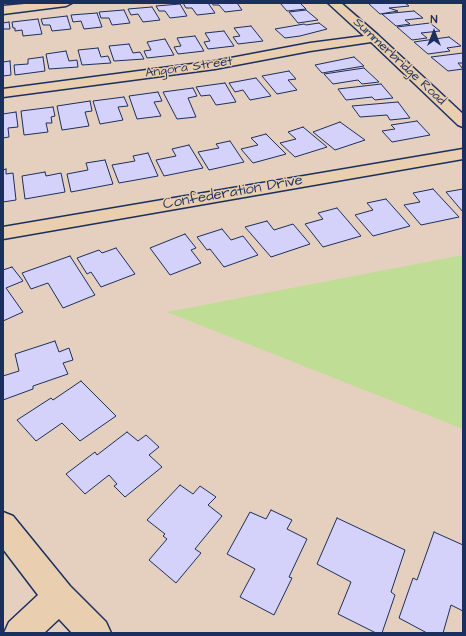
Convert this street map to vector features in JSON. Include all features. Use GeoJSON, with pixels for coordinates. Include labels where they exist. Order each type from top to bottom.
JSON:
{"type":"FeatureCollection","features":[{"type":"Feature","properties":{"kind":"street"},"geometry":{"type":"LineString","coordinates":[[3,10],[66,3]]}},
{"type":"Feature","properties":{"kind":"street","name":"Summerbridge Road"},"geometry":{"type":"LineString","coordinates":[[334,3],[374,38],[463,122]]}},
{"type":"Feature","properties":{"kind":"street","name":"Angora Street"},"geometry":{"type":"LineString","coordinates":[[3,93],[215,65],[310,47],[374,38]]}},
{"type":"Feature","properties":{"kind":"street","name":"Confederation Drive"},"geometry":{"type":"LineString","coordinates":[[3,233],[463,154]]}},
{"type":"Feature","properties":{"kind":"street"},"geometry":{"type":"LineString","coordinates":[[3,526],[59,597],[94,633]]}},
{"type":"Feature","properties":{"kind":"street"},"geometry":{"type":"LineString","coordinates":[[20,633],[59,597]]}},
{"type":"Feature","properties":{"kind":"green space"},"geometry":{"type":"Polygon","coordinates":[[[463,255],[463,429],[167,312],[463,255]]]}},
{"type":"Feature","properties":{"kind":"building"},"geometry":{"type":"Polygon","coordinates":[[[183,3],[208,3],[215,13],[197,15],[192,8],[186,8],[183,3]]]}},
{"type":"Feature","properties":{"kind":"building"},"geometry":{"type":"Polygon","coordinates":[[[212,3],[237,3],[242,10],[225,12],[219,5],[213,5],[212,3]]]}},
{"type":"Feature","properties":{"kind":"building"},"geometry":{"type":"Polygon","coordinates":[[[280,3],[300,3],[306,9],[287,11],[280,3]]]}},
{"type":"Feature","properties":{"kind":"building"},"geometry":{"type":"Polygon","coordinates":[[[368,3],[405,3],[409,6],[389,8],[398,11],[380,14],[368,3]]]}},
{"type":"Feature","properties":{"kind":"building"},"geometry":{"type":"Polygon","coordinates":[[[180,4],[187,16],[170,18],[165,11],[159,11],[156,6],[180,4]]]}},
{"type":"Feature","properties":{"kind":"building"},"geometry":{"type":"Polygon","coordinates":[[[152,7],[160,20],[143,22],[138,14],[131,15],[128,9],[152,7]]]}},
{"type":"Feature","properties":{"kind":"building"},"geometry":{"type":"Polygon","coordinates":[[[124,10],[130,23],[112,25],[109,18],[101,18],[99,12],[124,10]]]}},
{"type":"Feature","properties":{"kind":"building"},"geometry":{"type":"Polygon","coordinates":[[[306,10],[318,20],[298,23],[289,12],[306,10]]]}},
{"type":"Feature","properties":{"kind":"building"},"geometry":{"type":"Polygon","coordinates":[[[414,11],[423,18],[405,20],[410,24],[396,26],[382,14],[414,11]]]}},
{"type":"Feature","properties":{"kind":"building"},"geometry":{"type":"Polygon","coordinates":[[[97,13],[102,27],[84,29],[81,21],[73,22],[71,15],[97,13]]]}},
{"type":"Feature","properties":{"kind":"building"},"geometry":{"type":"Polygon","coordinates":[[[67,16],[71,29],[52,31],[50,25],[43,25],[41,19],[67,16]]]}},
{"type":"Feature","properties":{"kind":"building"},"geometry":{"type":"Polygon","coordinates":[[[38,19],[42,34],[23,36],[22,30],[15,31],[15,28],[13,28],[12,22],[38,19]]]}},
{"type":"Feature","properties":{"kind":"building"},"geometry":{"type":"Polygon","coordinates":[[[9,22],[10,29],[3,29],[3,23],[9,22]]]}},
{"type":"Feature","properties":{"kind":"building"},"geometry":{"type":"Polygon","coordinates":[[[319,23],[327,29],[300,36],[285,38],[275,29],[304,24],[319,23]]]}},
{"type":"Feature","properties":{"kind":"building"},"geometry":{"type":"Polygon","coordinates":[[[430,23],[440,31],[421,33],[427,38],[412,40],[397,27],[430,23]]]}},
{"type":"Feature","properties":{"kind":"building"},"geometry":{"type":"Polygon","coordinates":[[[251,26],[263,41],[238,44],[233,37],[240,36],[234,28],[251,26]]]}},
{"type":"Feature","properties":{"kind":"building"},"geometry":{"type":"Polygon","coordinates":[[[224,31],[234,46],[208,49],[204,42],[210,41],[205,33],[224,31]]]}},
{"type":"Feature","properties":{"kind":"building"},"geometry":{"type":"Polygon","coordinates":[[[195,36],[204,51],[178,54],[174,47],[181,46],[177,38],[195,36]]]}},
{"type":"Feature","properties":{"kind":"building"},"geometry":{"type":"Polygon","coordinates":[[[449,37],[461,46],[447,48],[450,51],[428,54],[414,42],[449,37]]]}},
{"type":"Feature","properties":{"kind":"building"},"geometry":{"type":"Polygon","coordinates":[[[165,39],[174,55],[147,58],[144,51],[151,50],[147,42],[165,39]]]}},
{"type":"Feature","properties":{"kind":"building"},"geometry":{"type":"Polygon","coordinates":[[[129,44],[133,53],[140,52],[144,59],[114,61],[109,46],[129,44]]]}},
{"type":"Feature","properties":{"kind":"building"},"geometry":{"type":"Polygon","coordinates":[[[98,48],[101,57],[108,56],[111,63],[82,65],[78,50],[98,48]]]}},
{"type":"Feature","properties":{"kind":"building"},"geometry":{"type":"Polygon","coordinates":[[[66,51],[69,61],[77,60],[78,67],[49,69],[46,54],[66,51]]]}},
{"type":"Feature","properties":{"kind":"building"},"geometry":{"type":"Polygon","coordinates":[[[463,53],[463,63],[458,63],[463,69],[448,71],[431,57],[463,53]]]}},
{"type":"Feature","properties":{"kind":"building"},"geometry":{"type":"Polygon","coordinates":[[[43,57],[45,71],[15,75],[14,65],[28,64],[28,59],[43,57]]]}},
{"type":"Feature","properties":{"kind":"building"},"geometry":{"type":"Polygon","coordinates":[[[354,57],[364,66],[322,73],[315,65],[354,57]]]}},
{"type":"Feature","properties":{"kind":"building"},"geometry":{"type":"Polygon","coordinates":[[[10,61],[11,75],[3,76],[3,62],[10,61]]]}},
{"type":"Feature","properties":{"kind":"building"},"geometry":{"type":"Polygon","coordinates":[[[364,68],[379,82],[362,84],[358,80],[333,84],[324,74],[364,68]]]}},
{"type":"Feature","properties":{"kind":"building"},"geometry":{"type":"Polygon","coordinates":[[[289,71],[296,79],[288,80],[297,90],[277,94],[262,76],[289,71]]]}},
{"type":"Feature","properties":{"kind":"building"},"geometry":{"type":"Polygon","coordinates":[[[256,78],[271,96],[250,100],[243,90],[235,92],[229,83],[256,78]]]}},
{"type":"Feature","properties":{"kind":"building"},"geometry":{"type":"Polygon","coordinates":[[[225,83],[236,102],[216,105],[210,95],[201,96],[196,87],[225,83]]]}},
{"type":"Feature","properties":{"kind":"building"},"geometry":{"type":"Polygon","coordinates":[[[381,84],[393,98],[375,100],[372,97],[346,100],[338,89],[381,84]]]}},
{"type":"Feature","properties":{"kind":"building"},"geometry":{"type":"Polygon","coordinates":[[[193,88],[197,96],[188,98],[196,117],[177,119],[163,92],[193,88]]]}},
{"type":"Feature","properties":{"kind":"building"},"geometry":{"type":"Polygon","coordinates":[[[158,92],[162,101],[154,102],[161,116],[137,119],[129,96],[158,92]]]}},
{"type":"Feature","properties":{"kind":"building"},"geometry":{"type":"Polygon","coordinates":[[[124,97],[128,106],[118,107],[123,120],[100,124],[93,101],[124,97]]]}},
{"type":"Feature","properties":{"kind":"building"},"geometry":{"type":"Polygon","coordinates":[[[90,101],[92,111],[85,112],[89,126],[62,130],[57,106],[90,101]]]}},
{"type":"Feature","properties":{"kind":"building"},"geometry":{"type":"Polygon","coordinates":[[[398,102],[410,118],[390,120],[387,115],[360,117],[352,106],[398,102]]]}},
{"type":"Feature","properties":{"kind":"building"},"geometry":{"type":"Polygon","coordinates":[[[53,107],[55,116],[51,117],[52,123],[46,123],[48,132],[24,135],[21,111],[53,107]]]}},
{"type":"Feature","properties":{"kind":"building"},"geometry":{"type":"Polygon","coordinates":[[[16,112],[18,127],[8,128],[9,137],[3,138],[3,114],[16,112]]]}},
{"type":"Feature","properties":{"kind":"building"},"geometry":{"type":"Polygon","coordinates":[[[417,121],[430,135],[392,142],[382,131],[395,129],[391,125],[417,121]]]}},
{"type":"Feature","properties":{"kind":"building"},"geometry":{"type":"Polygon","coordinates":[[[340,122],[365,140],[335,150],[313,132],[340,122]]]}},
{"type":"Feature","properties":{"kind":"building"},"geometry":{"type":"Polygon","coordinates":[[[303,127],[327,147],[295,157],[280,143],[296,139],[288,132],[303,127]]]}},
{"type":"Feature","properties":{"kind":"building"},"geometry":{"type":"Polygon","coordinates":[[[266,134],[286,154],[253,163],[241,149],[258,145],[251,138],[266,134]]]}},
{"type":"Feature","properties":{"kind":"building"},"geometry":{"type":"Polygon","coordinates":[[[230,141],[244,162],[209,170],[198,152],[219,148],[216,144],[230,141]]]}},
{"type":"Feature","properties":{"kind":"building"},"geometry":{"type":"Polygon","coordinates":[[[189,145],[203,168],[164,176],[156,160],[176,156],[172,149],[189,145]]]}},
{"type":"Feature","properties":{"kind":"building"},"geometry":{"type":"Polygon","coordinates":[[[148,153],[158,176],[119,183],[112,165],[135,161],[133,156],[148,153]]]}},
{"type":"Feature","properties":{"kind":"building"},"geometry":{"type":"Polygon","coordinates":[[[105,160],[113,184],[71,192],[67,174],[88,170],[86,163],[105,160]]]}},
{"type":"Feature","properties":{"kind":"building"},"geometry":{"type":"Polygon","coordinates":[[[6,169],[6,174],[13,173],[16,200],[3,202],[3,170],[6,169]]]}},
{"type":"Feature","properties":{"kind":"building"},"geometry":{"type":"Polygon","coordinates":[[[45,172],[46,176],[61,173],[65,192],[25,199],[22,176],[45,172]]]}},
{"type":"Feature","properties":{"kind":"building"},"geometry":{"type":"Polygon","coordinates":[[[433,189],[459,217],[421,225],[404,205],[420,202],[413,193],[433,189]]]}},
{"type":"Feature","properties":{"kind":"building"},"geometry":{"type":"Polygon","coordinates":[[[463,189],[463,212],[446,192],[463,189]]]}},
{"type":"Feature","properties":{"kind":"building"},"geometry":{"type":"Polygon","coordinates":[[[386,199],[410,226],[373,236],[355,215],[373,210],[367,203],[386,199]]]}},
{"type":"Feature","properties":{"kind":"building"},"geometry":{"type":"Polygon","coordinates":[[[337,208],[361,236],[323,247],[305,224],[323,219],[318,213],[337,208]]]}},
{"type":"Feature","properties":{"kind":"building"},"geometry":{"type":"Polygon","coordinates":[[[267,221],[274,230],[293,224],[310,244],[271,257],[245,227],[267,221]]]}},
{"type":"Feature","properties":{"kind":"building"},"geometry":{"type":"Polygon","coordinates":[[[222,229],[231,240],[243,236],[258,255],[224,267],[210,249],[207,250],[197,237],[222,229]]]}},
{"type":"Feature","properties":{"kind":"building"},"geometry":{"type":"Polygon","coordinates":[[[185,234],[196,248],[191,250],[201,263],[170,275],[150,248],[185,234]]]}},
{"type":"Feature","properties":{"kind":"building"},"geometry":{"type":"Polygon","coordinates":[[[116,248],[135,274],[101,287],[91,272],[87,274],[77,258],[99,250],[102,253],[116,248]]]}},
{"type":"Feature","properties":{"kind":"building"},"geometry":{"type":"Polygon","coordinates":[[[70,256],[95,295],[63,308],[48,283],[31,289],[22,273],[70,256]]]}},
{"type":"Feature","properties":{"kind":"building"},"geometry":{"type":"Polygon","coordinates":[[[12,267],[23,281],[6,288],[23,312],[3,321],[3,270],[12,267]]]}},
{"type":"Feature","properties":{"kind":"building"},"geometry":{"type":"Polygon","coordinates":[[[55,341],[59,352],[69,348],[73,360],[63,363],[68,374],[33,386],[33,389],[3,400],[3,376],[19,371],[15,354],[55,341]]]}},
{"type":"Feature","properties":{"kind":"building"},"geometry":{"type":"Polygon","coordinates":[[[81,381],[116,416],[80,441],[62,423],[36,441],[17,420],[51,398],[53,400],[81,381]]]}},
{"type":"Feature","properties":{"kind":"building"},"geometry":{"type":"Polygon","coordinates":[[[127,432],[138,441],[146,435],[159,447],[149,455],[162,467],[125,497],[114,486],[117,484],[109,475],[85,494],[66,474],[95,452],[97,455],[127,432]]]}},
{"type":"Feature","properties":{"kind":"building"},"geometry":{"type":"Polygon","coordinates":[[[180,485],[193,494],[200,486],[216,497],[208,505],[222,516],[195,549],[201,553],[176,583],[149,560],[167,539],[163,536],[165,534],[147,520],[180,485]]]}},
{"type":"Feature","properties":{"kind":"building"},"geometry":{"type":"Polygon","coordinates":[[[271,510],[292,520],[287,529],[307,539],[289,577],[292,578],[274,615],[240,597],[255,569],[227,554],[250,512],[266,519],[271,510]]]}},
{"type":"Feature","properties":{"kind":"building"},"geometry":{"type":"Polygon","coordinates":[[[337,518],[405,550],[391,592],[395,595],[382,633],[376,633],[338,614],[351,582],[317,564],[337,518]]]}},
{"type":"Feature","properties":{"kind":"building"},"geometry":{"type":"Polygon","coordinates":[[[434,532],[463,545],[463,611],[451,605],[443,633],[427,633],[399,618],[413,578],[417,580],[434,532]]]}}]}
